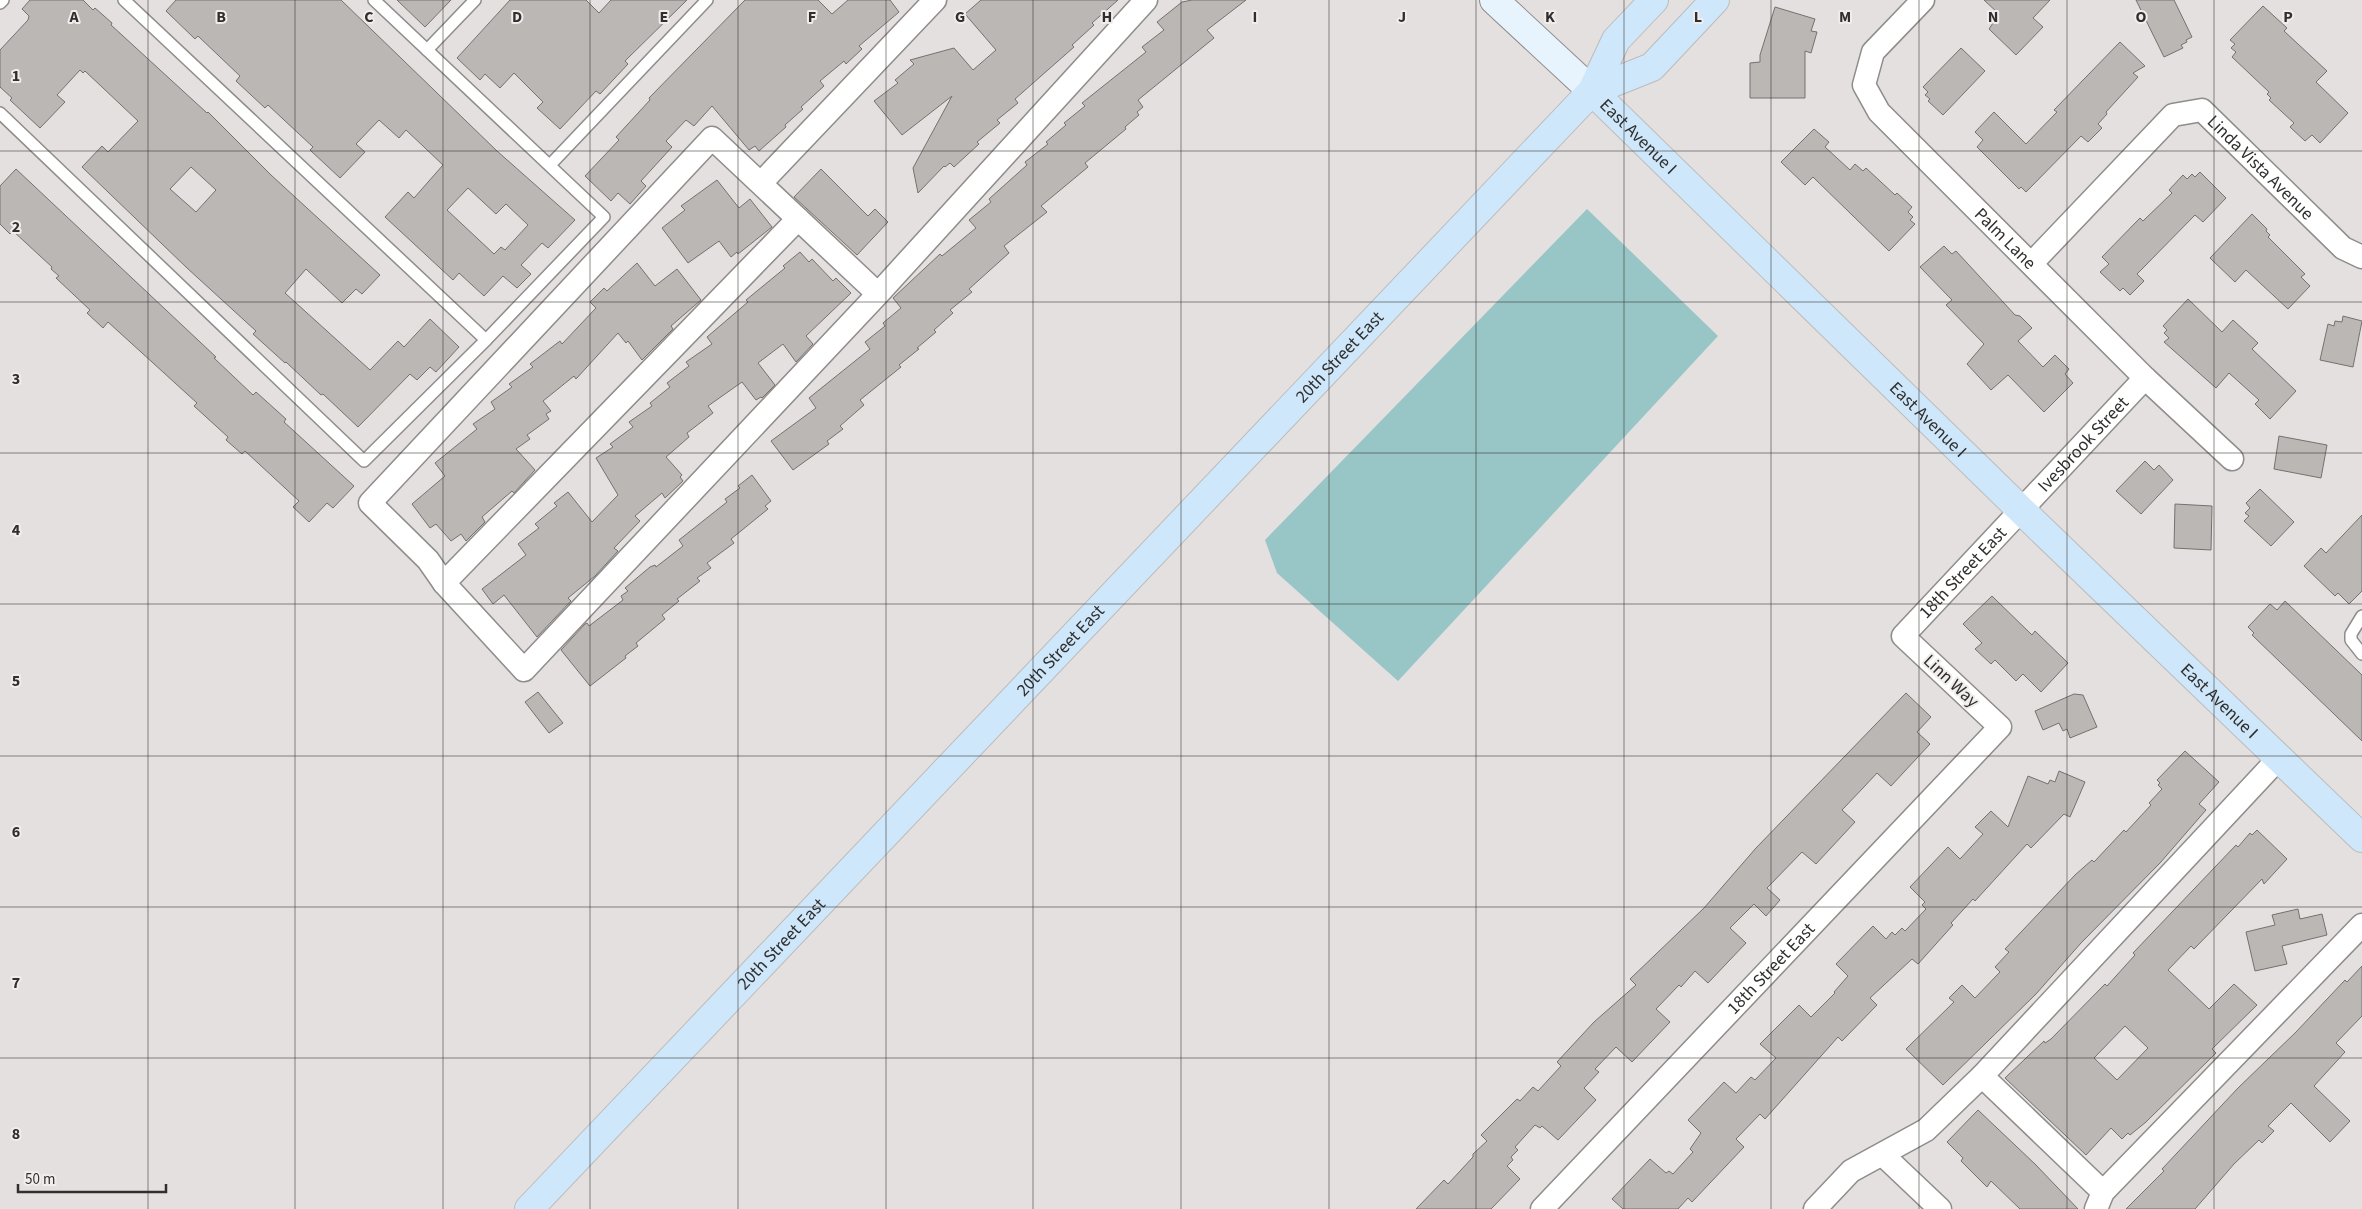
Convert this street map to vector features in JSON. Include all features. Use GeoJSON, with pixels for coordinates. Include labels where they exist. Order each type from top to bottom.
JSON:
{"type":"FeatureCollection","features":[{"type":"Feature","properties":{"kind":"main road","name":"East Avenue I"},"geometry":{"type":"LineString","coordinates":[[1494,0],[1592,92],[2021,510],[2362,838]]}},
{"type":"Feature","properties":{"kind":"main road","name":"20th Street East"},"geometry":{"type":"LineString","coordinates":[[529,1209],[1592,92],[1616,40],[1654,0]]}},
{"type":"Feature","properties":{"kind":"main road","name":"20th Street East"},"geometry":{"type":"LineString","coordinates":[[1592,92],[1652,68],[1715,0]]}},
{"type":"Feature","properties":{"kind":"street"},"geometry":{"type":"LineString","coordinates":[[761,183],[935,0]]}},
{"type":"Feature","properties":{"kind":"street"},"geometry":{"type":"LineString","coordinates":[[878,294],[712,138],[370,503],[428,560],[444,583],[524,670],[878,294],[1146,0]]}},
{"type":"Feature","properties":{"kind":"street","name":"Palm Lane"},"geometry":{"type":"LineString","coordinates":[[1922,0],[1873,52],[1864,86],[1879,112],[2145,378],[2232,459]]}},
{"type":"Feature","properties":{"kind":"street","name":"Linda Vista Avenue"},"geometry":{"type":"LineString","coordinates":[[2032,263],[2173,115],[2202,110],[2343,248],[2362,257]]}},
{"type":"Feature","properties":{"kind":"street"},"geometry":{"type":"LineString","coordinates":[[444,583],[798,219]]}},
{"type":"Feature","properties":{"kind":"street","name":"Ivesbrook Street"},"geometry":{"type":"LineString","coordinates":[[2021,510],[2145,378]]}},
{"type":"Feature","properties":{"kind":"street","name":"18th Street East"},"geometry":{"type":"LineString","coordinates":[[1903,636],[2021,510]]}},
{"type":"Feature","properties":{"kind":"street","name":"Linn Way"},"geometry":{"type":"LineString","coordinates":[[1903,636],[2000,727]]}},
{"type":"Feature","properties":{"kind":"street","name":"18th Street East"},"geometry":{"type":"LineString","coordinates":[[1542,1209],[2000,727]]}},
{"type":"Feature","properties":{"kind":"street"},"geometry":{"type":"LineString","coordinates":[[1815,1209],[1851,1171],[1926,1130],[1982,1076],[2279,758]]}},
{"type":"Feature","properties":{"kind":"street"},"geometry":{"type":"LineString","coordinates":[[1982,1076],[2100,1200],[2362,925]]}},
{"type":"Feature","properties":{"kind":"street"},"geometry":{"type":"LineString","coordinates":[[1883,1155],[1940,1209]]}},
{"type":"Feature","properties":{"kind":"lane"},"geometry":{"type":"LineString","coordinates":[[0,3],[3,0]]}},
{"type":"Feature","properties":{"kind":"lane"},"geometry":{"type":"LineString","coordinates":[[124,0],[486,340]]}},
{"type":"Feature","properties":{"kind":"lane"},"geometry":{"type":"LineString","coordinates":[[0,113],[364,461],[486,340],[604,217],[374,0]]}},
{"type":"Feature","properties":{"kind":"lane"},"geometry":{"type":"LineString","coordinates":[[427,50],[475,0]]}},
{"type":"Feature","properties":{"kind":"lane"},"geometry":{"type":"LineString","coordinates":[[550,165],[707,0]]}},
{"type":"Feature","properties":{"kind":"lane"},"geometry":{"type":"LineString","coordinates":[[2362,616],[2351,634],[2351,640],[2362,654]]}},
{"type":"Feature","properties":{"kind":"water"},"geometry":{"type":"Polygon","coordinates":[[[1587,209],[1718,336],[1398,681],[1277,573],[1265,540],[1587,209]]]}},
{"type":"Feature","properties":{"kind":"building"},"geometry":{"type":"Polygon","coordinates":[[[30,0],[83,0],[93,10],[95,8],[112,23],[111,25],[208,112],[271,175],[380,275],[362,294],[356,289],[342,303],[306,269],[285,293],[370,370],[398,341],[404,347],[430,319],[459,347],[436,372],[430,367],[417,380],[410,374],[358,427],[253,334],[256,331],[82,167],[102,146],[108,152],[138,121],[85,71],[83,73],[80,70],[57,95],[65,102],[40,128],[10,100],[12,98],[0,87],[0,50],[28,20],[29,16],[22,9],[30,0]],[[191,167],[170,189],[196,212],[216,190],[191,167]]]}},
{"type":"Feature","properties":{"kind":"building"},"geometry":{"type":"Polygon","coordinates":[[[176,0],[341,0],[497,151],[575,220],[548,248],[542,243],[521,265],[531,274],[517,288],[503,276],[484,296],[459,273],[453,280],[385,217],[408,192],[414,198],[443,165],[406,130],[399,138],[379,120],[356,144],[365,152],[340,178],[310,150],[313,147],[268,105],[265,108],[236,81],[240,76],[198,36],[195,39],[166,11],[176,0]],[[468,188],[447,210],[494,254],[501,247],[505,250],[528,225],[506,204],[496,214],[468,188]]]}},
{"type":"Feature","properties":{"kind":"building"},"geometry":{"type":"Polygon","coordinates":[[[397,0],[451,0],[425,27],[397,0]]]}},
{"type":"Feature","properties":{"kind":"building"},"geometry":{"type":"Polygon","coordinates":[[[510,0],[586,0],[599,13],[611,0],[687,0],[625,61],[628,64],[600,94],[596,91],[560,129],[537,108],[543,102],[514,73],[500,88],[485,74],[480,80],[457,58],[510,0]]]}},
{"type":"Feature","properties":{"kind":"building"},"geometry":{"type":"Polygon","coordinates":[[[745,0],[818,0],[832,14],[848,0],[890,0],[899,12],[859,46],[862,49],[846,64],[844,61],[820,81],[824,86],[801,107],[803,109],[785,125],[786,127],[759,151],[755,146],[749,150],[712,106],[694,126],[686,120],[666,141],[672,147],[641,181],[646,186],[630,204],[618,193],[611,201],[585,176],[619,140],[616,137],[650,100],[649,98],[745,0]]]}},
{"type":"Feature","properties":{"kind":"building"},"geometry":{"type":"Polygon","coordinates":[[[981,0],[1118,0],[1092,23],[1094,25],[1072,45],[1074,47],[1015,99],[1018,103],[997,120],[1000,123],[977,142],[979,144],[954,167],[950,163],[944,166],[918,193],[913,168],[952,96],[902,135],[874,101],[898,83],[895,80],[914,64],[910,60],[954,48],[973,70],[996,50],[965,14],[981,0]]]}},
{"type":"Feature","properties":{"kind":"building"},"geometry":{"type":"Polygon","coordinates":[[[1192,0],[1246,0],[1207,30],[1214,38],[1138,100],[1143,107],[1137,112],[1139,115],[1125,127],[1126,129],[1085,163],[1088,167],[1041,206],[1047,212],[1004,246],[1009,253],[969,289],[972,292],[950,310],[953,313],[934,330],[936,332],[917,348],[919,349],[899,365],[901,367],[860,400],[864,405],[840,426],[843,429],[827,441],[829,444],[793,470],[771,441],[816,408],[809,398],[870,349],[865,342],[885,326],[883,323],[901,308],[893,298],[940,254],[942,256],[976,228],[969,220],[991,202],[989,199],[1027,165],[1025,162],[1048,144],[1046,142],[1066,125],[1064,123],[1085,106],[1082,103],[1146,52],[1142,47],[1164,30],[1157,22],[1182,2],[1192,0]]]}},
{"type":"Feature","properties":{"kind":"building"},"geometry":{"type":"Polygon","coordinates":[[[1984,0],[2050,0],[2033,18],[2043,27],[2016,55],[1989,29],[1999,14],[1984,0]]]}},
{"type":"Feature","properties":{"kind":"building"},"geometry":{"type":"Polygon","coordinates":[[[2136,0],[2174,0],[2192,37],[2181,45],[2183,48],[2164,57],[2136,0]]]}},
{"type":"Feature","properties":{"kind":"building"},"geometry":{"type":"Polygon","coordinates":[[[2263,6],[2287,28],[2284,31],[2327,71],[2316,82],[2348,113],[2320,143],[2312,135],[2305,141],[2290,127],[2294,123],[2269,100],[2271,98],[2267,94],[2269,92],[2232,57],[2236,52],[2231,48],[2235,44],[2230,40],[2263,6]]]}},
{"type":"Feature","properties":{"kind":"building"},"geometry":{"type":"Polygon","coordinates":[[[1775,7],[1815,19],[1811,31],[1817,32],[1811,53],[1805,51],[1805,98],[1750,98],[1750,63],[1760,62],[1760,55],[1775,7]]]}},
{"type":"Feature","properties":{"kind":"building"},"geometry":{"type":"Polygon","coordinates":[[[2120,42],[2145,66],[2133,73],[2138,77],[2106,112],[2107,114],[2098,124],[2102,128],[2088,142],[2081,136],[2026,192],[2021,187],[2019,189],[1977,147],[1983,140],[1975,132],[1994,112],[2026,144],[2057,112],[2054,110],[2120,42]]]}},
{"type":"Feature","properties":{"kind":"building"},"geometry":{"type":"Polygon","coordinates":[[[1961,48],[1985,71],[1943,115],[1928,101],[1930,99],[1925,95],[1928,92],[1923,87],[1961,48]]]}},
{"type":"Feature","properties":{"kind":"building"},"geometry":{"type":"Polygon","coordinates":[[[1814,129],[1829,142],[1825,147],[1850,170],[1855,164],[1863,171],[1866,168],[1895,195],[1897,193],[1912,207],[1908,212],[1913,217],[1910,220],[1915,224],[1889,251],[1813,177],[1805,185],[1781,162],[1814,129]]]}},
{"type":"Feature","properties":{"kind":"building"},"geometry":{"type":"Polygon","coordinates":[[[16,169],[216,357],[214,358],[253,395],[256,392],[286,419],[284,422],[354,486],[333,508],[327,503],[309,522],[293,507],[299,501],[245,451],[242,454],[226,440],[228,437],[194,406],[197,403],[108,322],[103,328],[87,313],[90,310],[56,278],[59,276],[51,269],[52,267],[13,231],[10,234],[0,224],[0,186],[16,169]]]}},
{"type":"Feature","properties":{"kind":"building"},"geometry":{"type":"Polygon","coordinates":[[[821,169],[868,216],[875,209],[888,222],[857,255],[794,197],[821,169]]]}},
{"type":"Feature","properties":{"kind":"building"},"geometry":{"type":"Polygon","coordinates":[[[2200,172],[2226,198],[2203,222],[2195,215],[2137,274],[2144,281],[2130,295],[2123,288],[2120,291],[2100,272],[2109,264],[2102,257],[2140,218],[2143,221],[2172,193],[2169,190],[2183,175],[2187,179],[2192,174],[2195,177],[2200,172]]]}},
{"type":"Feature","properties":{"kind":"building"},"geometry":{"type":"Polygon","coordinates":[[[717,180],[739,208],[750,199],[772,227],[738,254],[737,252],[731,257],[719,241],[688,263],[662,228],[685,210],[681,206],[717,180]]]}},
{"type":"Feature","properties":{"kind":"building"},"geometry":{"type":"Polygon","coordinates":[[[2252,214],[2267,229],[2266,231],[2270,235],[2268,237],[2305,274],[2301,277],[2310,286],[2288,309],[2246,270],[2235,282],[2210,258],[2252,214]]]}},
{"type":"Feature","properties":{"kind":"building"},"geometry":{"type":"Polygon","coordinates":[[[1944,246],[1952,254],[1956,251],[2015,315],[2020,316],[2032,328],[2018,341],[2043,367],[2055,355],[2069,369],[2065,374],[2073,383],[2044,412],[2008,375],[1991,390],[1967,364],[1984,344],[1946,305],[1952,300],[1920,267],[1944,246]]]}},
{"type":"Feature","properties":{"kind":"building"},"geometry":{"type":"Polygon","coordinates":[[[800,252],[809,262],[812,259],[833,281],[836,278],[851,293],[806,336],[813,344],[796,362],[783,344],[758,363],[775,385],[762,398],[756,400],[742,382],[708,406],[713,413],[687,433],[689,437],[666,457],[682,475],[680,477],[683,481],[665,498],[662,493],[635,516],[640,521],[614,548],[618,551],[595,576],[568,598],[571,601],[537,637],[504,595],[493,604],[482,589],[526,555],[518,544],[539,528],[535,524],[557,506],[554,503],[568,492],[592,522],[618,495],[596,458],[613,447],[610,444],[633,427],[629,422],[652,406],[650,403],[670,387],[667,383],[689,366],[686,362],[712,344],[707,337],[748,302],[746,300],[785,268],[783,266],[800,252]]]}},
{"type":"Feature","properties":{"kind":"building"},"geometry":{"type":"Polygon","coordinates":[[[637,263],[655,286],[677,269],[701,300],[671,326],[673,329],[642,360],[628,341],[626,343],[618,333],[576,379],[574,376],[543,401],[551,411],[546,414],[549,419],[527,435],[530,439],[516,449],[535,470],[514,493],[512,491],[482,517],[485,522],[466,541],[461,534],[451,541],[436,524],[430,528],[412,504],[445,476],[435,463],[477,429],[473,424],[495,409],[491,402],[512,387],[509,384],[533,367],[530,364],[560,341],[562,344],[596,308],[590,302],[604,288],[607,291],[637,263]]]}},
{"type":"Feature","properties":{"kind":"building"},"geometry":{"type":"Polygon","coordinates":[[[2188,299],[2222,332],[2233,320],[2258,343],[2252,349],[2296,391],[2270,419],[2255,404],[2259,400],[2229,373],[2216,388],[2164,342],[2169,338],[2164,333],[2167,330],[2163,326],[2188,299]]]}},
{"type":"Feature","properties":{"kind":"building"},"geometry":{"type":"Polygon","coordinates":[[[2343,316],[2362,321],[2353,367],[2320,360],[2328,324],[2334,326],[2335,321],[2342,322],[2343,316]]]}},
{"type":"Feature","properties":{"kind":"building"},"geometry":{"type":"Polygon","coordinates":[[[2279,436],[2327,445],[2321,478],[2274,469],[2279,436]]]}},
{"type":"Feature","properties":{"kind":"building"},"geometry":{"type":"Polygon","coordinates":[[[2145,461],[2154,470],[2159,465],[2173,480],[2141,514],[2116,491],[2145,461]]]}},
{"type":"Feature","properties":{"kind":"building"},"geometry":{"type":"Polygon","coordinates":[[[752,475],[771,501],[765,506],[768,509],[731,539],[734,543],[707,563],[711,568],[697,578],[700,581],[677,599],[679,601],[662,615],[665,619],[636,643],[638,646],[625,656],[626,658],[590,686],[561,650],[585,624],[587,623],[589,626],[623,600],[621,596],[628,591],[625,588],[650,567],[655,565],[656,567],[683,546],[679,540],[727,502],[725,499],[740,488],[738,486],[752,475]]]}},
{"type":"Feature","properties":{"kind":"building"},"geometry":{"type":"Polygon","coordinates":[[[2260,489],[2294,522],[2271,546],[2244,521],[2249,516],[2245,513],[2250,508],[2246,503],[2260,489]]]}},
{"type":"Feature","properties":{"kind":"building"},"geometry":{"type":"Polygon","coordinates":[[[2175,504],[2212,506],[2211,550],[2174,548],[2175,504]]]}},
{"type":"Feature","properties":{"kind":"building"},"geometry":{"type":"Polygon","coordinates":[[[2362,515],[2362,591],[2349,604],[2338,593],[2335,596],[2304,566],[2321,548],[2326,553],[2362,515]]]}},
{"type":"Feature","properties":{"kind":"building"},"geometry":{"type":"Polygon","coordinates":[[[1992,596],[2032,635],[2035,631],[2068,663],[2041,692],[2023,674],[2016,681],[1995,660],[1991,664],[1975,649],[1982,643],[1963,624],[1992,596]]]}},
{"type":"Feature","properties":{"kind":"building"},"geometry":{"type":"Polygon","coordinates":[[[2285,601],[2362,675],[2362,741],[2252,635],[2254,633],[2248,627],[2270,604],[2277,610],[2285,601]]]}},
{"type":"Feature","properties":{"kind":"building"},"geometry":{"type":"Polygon","coordinates":[[[538,692],[563,723],[549,733],[525,702],[538,692]]]}},
{"type":"Feature","properties":{"kind":"building"},"geometry":{"type":"Polygon","coordinates":[[[1906,693],[1931,717],[1917,732],[1930,744],[1891,786],[1877,773],[1842,810],[1855,822],[1816,864],[1802,852],[1767,888],[1780,900],[1766,916],[1754,904],[1730,928],[1746,943],[1708,983],[1695,971],[1681,987],[1679,985],[1656,1009],[1670,1022],[1632,1062],[1616,1047],[1595,1069],[1599,1072],[1584,1088],[1596,1100],[1558,1140],[1542,1126],[1540,1128],[1535,1125],[1515,1147],[1518,1150],[1511,1157],[1513,1160],[1507,1166],[1520,1179],[1491,1209],[1416,1209],[1444,1180],[1448,1184],[1473,1157],[1473,1154],[1487,1141],[1481,1135],[1517,1099],[1520,1101],[1533,1087],[1538,1091],[1561,1066],[1557,1062],[1594,1022],[1636,985],[1630,979],[1704,908],[1756,848],[1906,693]]]}},
{"type":"Feature","properties":{"kind":"building"},"geometry":{"type":"Polygon","coordinates":[[[2074,694],[2083,695],[2097,727],[2070,738],[2067,729],[2063,731],[2059,723],[2043,730],[2035,711],[2074,694]]]}},
{"type":"Feature","properties":{"kind":"building"},"geometry":{"type":"Polygon","coordinates":[[[2185,751],[2219,782],[2199,804],[2206,810],[2160,863],[2081,943],[2036,994],[1943,1085],[1906,1049],[1954,1002],[1949,998],[1962,985],[1975,998],[2000,972],[1995,967],[2009,952],[2005,949],[2075,875],[2092,860],[2094,862],[2151,805],[2149,803],[2162,789],[2158,785],[2160,783],[2157,780],[2185,751]]]}},
{"type":"Feature","properties":{"kind":"building"},"geometry":{"type":"Polygon","coordinates":[[[2059,771],[2085,782],[2070,817],[2064,814],[2031,848],[2027,844],[1975,901],[1973,899],[1951,923],[1953,925],[1918,964],[1912,959],[1870,998],[1877,1005],[1842,1041],[1838,1037],[1765,1119],[1760,1114],[1736,1139],[1744,1147],[1692,1202],[1688,1198],[1678,1209],[1623,1209],[1612,1199],[1650,1159],[1666,1173],[1669,1171],[1673,1174],[1693,1152],[1690,1149],[1701,1133],[1688,1120],[1724,1082],[1736,1093],[1751,1077],[1755,1080],[1776,1058],[1760,1044],[1799,1005],[1811,1017],[1835,993],[1848,976],[1836,964],[1873,926],[1886,939],[1892,932],[1895,935],[1902,928],[1905,931],[1926,909],[1922,905],[1925,902],[1910,887],[1948,847],[1960,859],[1983,834],[1975,827],[1991,811],[2008,827],[2028,776],[2048,784],[2050,780],[2055,782],[2059,771]]]}},
{"type":"Feature","properties":{"kind":"building"},"geometry":{"type":"Polygon","coordinates":[[[2257,830],[2287,859],[2264,884],[2262,879],[2194,949],[2191,946],[2168,970],[2209,1009],[2234,984],[2257,1005],[2212,1049],[2216,1053],[2146,1122],[2122,1139],[2111,1128],[2086,1155],[2005,1078],[2044,1041],[2045,1043],[2051,1039],[2105,984],[2107,986],[2135,955],[2133,953],[2236,845],[2238,847],[2250,833],[2252,835],[2257,830]],[[2125,1026],[2094,1058],[2117,1080],[2148,1048],[2125,1026]]]}},
{"type":"Feature","properties":{"kind":"building"},"geometry":{"type":"Polygon","coordinates":[[[2298,909],[2300,919],[2322,914],[2327,935],[2282,946],[2287,964],[2255,971],[2246,932],[2275,925],[2272,915],[2298,909]]]}},
{"type":"Feature","properties":{"kind":"building"},"geometry":{"type":"Polygon","coordinates":[[[2362,966],[2362,1016],[2336,1043],[2345,1052],[2314,1086],[2350,1121],[2330,1142],[2291,1103],[2268,1126],[2274,1131],[2262,1143],[2259,1140],[2234,1164],[2195,1209],[2126,1209],[2164,1171],[2162,1169],[2238,1088],[2296,1032],[2345,980],[2347,982],[2362,966]]]}},
{"type":"Feature","properties":{"kind":"building"},"geometry":{"type":"Polygon","coordinates":[[[1978,1110],[2036,1165],[2078,1209],[2020,1209],[1991,1181],[1987,1187],[1961,1161],[1963,1158],[1947,1142],[1978,1110]]]}}]}
